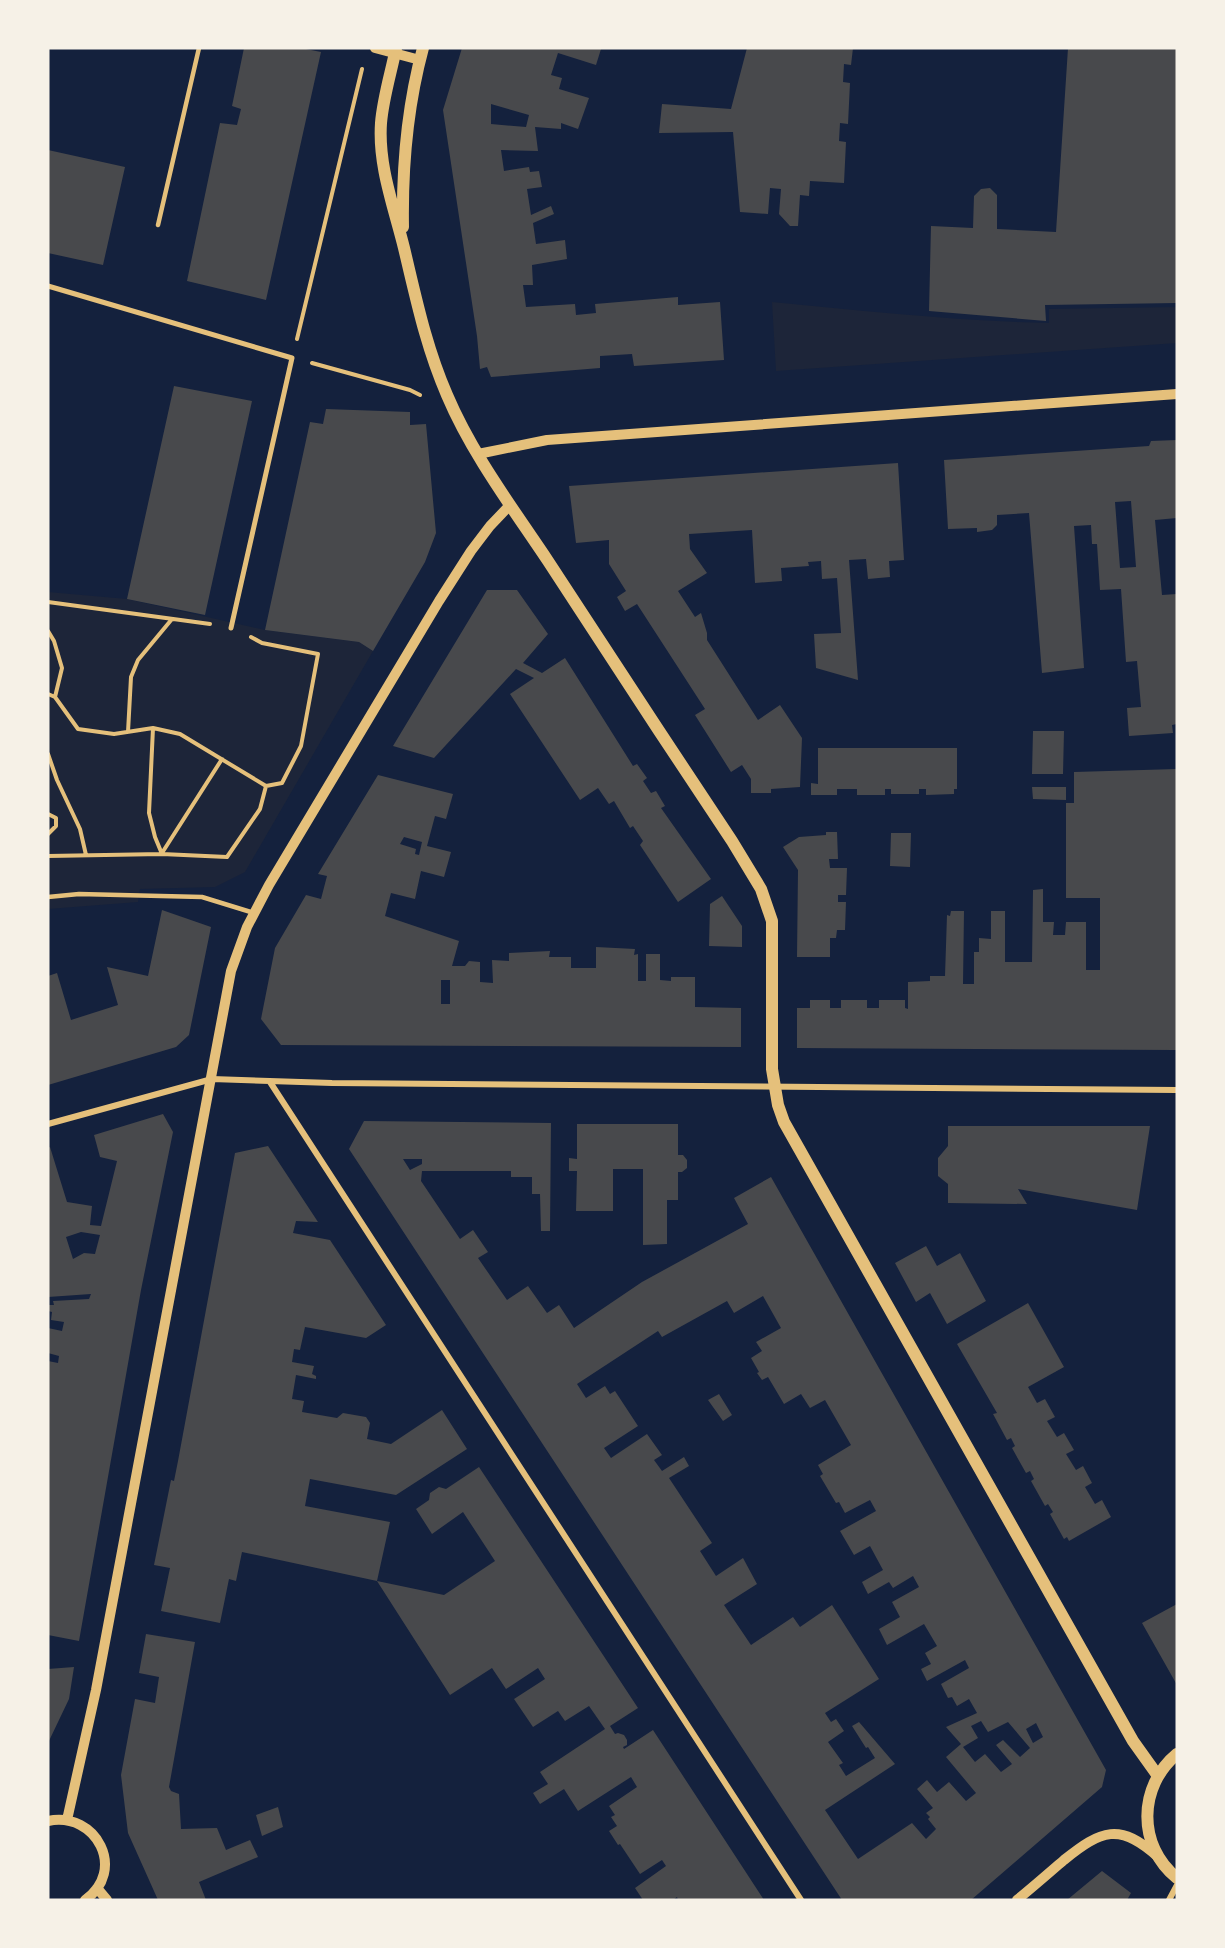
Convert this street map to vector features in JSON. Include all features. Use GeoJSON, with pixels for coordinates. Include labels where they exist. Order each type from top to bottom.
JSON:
{"type":"FeatureCollection","features":[{"type":"Feature","properties":{"kind":"main road"},"geometry":{"type":"LineString","coordinates":[[396,51],[381,124],[382,152],[389,193],[421,321],[429,348],[456,414],[510,505],[732,841],[761,889],[772,921],[771,1054],[774,1086],[778,1105],[791,1136],[1133,1741],[1158,1776]]}},
{"type":"Feature","properties":{"kind":"main road"},"geometry":{"type":"LineString","coordinates":[[404,246],[402,185],[405,144],[411,99],[421,54]]}},
{"type":"Feature","properties":{"kind":"main road"},"geometry":{"type":"LineString","coordinates":[[1177,1754],[1158,1776],[1149,1795],[1147,1817],[1149,1837],[1158,1857],[1177,1878]]}},
{"type":"Feature","properties":{"kind":"street"},"geometry":{"type":"LineString","coordinates":[[375,48],[421,54]]}},
{"type":"Feature","properties":{"kind":"street"},"geometry":{"type":"LineString","coordinates":[[48,286],[292,358],[231,628]]}},
{"type":"Feature","properties":{"kind":"street"},"geometry":{"type":"LineString","coordinates":[[478,454],[547,440],[1177,394]]}},
{"type":"Feature","properties":{"kind":"street"},"geometry":{"type":"LineString","coordinates":[[67,1820],[96,1690],[231,971],[238,948],[269,885],[439,601],[471,551],[510,505]]}},
{"type":"Feature","properties":{"kind":"street"},"geometry":{"type":"LineString","coordinates":[[48,1124],[212,1079],[270,1082],[1177,1090]]}},
{"type":"Feature","properties":{"kind":"street"},"geometry":{"type":"LineString","coordinates":[[270,1082],[801,1900]]}},
{"type":"Feature","properties":{"kind":"street"},"geometry":{"type":"LineString","coordinates":[[48,1821],[73,1821],[90,1830],[100,1845],[105,1864],[103,1877],[97,1888],[85,1900]]}},
{"type":"Feature","properties":{"kind":"street"},"geometry":{"type":"LineString","coordinates":[[1017,1900],[1083,1845],[1099,1836],[1125,1835],[1144,1844],[1158,1857]]}},
{"type":"Feature","properties":{"kind":"street"},"geometry":{"type":"LineString","coordinates":[[1169,1900],[1177,1885]]}},
{"type":"Feature","properties":{"kind":"street"},"geometry":{"type":"LineString","coordinates":[[97,1888],[107,1900]]}},
{"type":"Feature","properties":{"kind":"lane"},"geometry":{"type":"LineString","coordinates":[[158,225],[199,48]]}},
{"type":"Feature","properties":{"kind":"lane"},"geometry":{"type":"LineString","coordinates":[[48,897],[79,894],[202,897],[254,914]]}},
{"type":"Feature","properties":{"kind":"path"},"geometry":{"type":"LineString","coordinates":[[364,60],[292,358],[410,390],[456,414]]}},
{"type":"Feature","properties":{"kind":"path"},"geometry":{"type":"LineString","coordinates":[[48,602],[231,628],[262,643],[318,654],[301,746],[282,783],[266,786],[180,734],[153,728],[114,734],[78,729],[55,696],[48,694]]}},
{"type":"Feature","properties":{"kind":"path"},"geometry":{"type":"LineString","coordinates":[[128,733],[131,677],[138,660],[173,618]]}},
{"type":"Feature","properties":{"kind":"path"},"geometry":{"type":"LineString","coordinates":[[48,631],[54,641],[62,668],[55,696]]}},
{"type":"Feature","properties":{"kind":"path"},"geometry":{"type":"LineString","coordinates":[[153,728],[149,813],[162,854]]}},
{"type":"Feature","properties":{"kind":"path"},"geometry":{"type":"LineString","coordinates":[[48,754],[57,780],[80,829],[86,855]]}},
{"type":"Feature","properties":{"kind":"path"},"geometry":{"type":"LineString","coordinates":[[162,854],[222,759]]}},
{"type":"Feature","properties":{"kind":"path"},"geometry":{"type":"LineString","coordinates":[[48,856],[162,854],[227,857],[260,809],[266,786]]}},
{"type":"Feature","properties":{"kind":"path"},"geometry":{"type":"LineString","coordinates":[[48,814],[56,818],[56,826],[48,834]]}},
{"type":"Feature","properties":{"kind":"shaded area"},"geometry":{"type":"Polygon","coordinates":[[[772,302],[945,318],[1049,323],[1049,309],[1177,307],[1177,343],[776,371],[772,302]]]}},
{"type":"Feature","properties":{"kind":"shaded area"},"geometry":{"type":"Polygon","coordinates":[[[48,592],[127,599],[265,630],[359,642],[373,651],[245,872],[215,887],[140,889],[138,902],[48,909],[48,592]]]}},
{"type":"Feature","properties":{"kind":"building"},"geometry":{"type":"Polygon","coordinates":[[[244,48],[301,48],[321,52],[266,300],[187,281],[220,123],[237,125],[241,109],[232,106],[244,48]]]}},
{"type":"Feature","properties":{"kind":"building"},"geometry":{"type":"Polygon","coordinates":[[[462,48],[601,49],[596,65],[558,53],[551,75],[562,78],[559,89],[589,98],[578,129],[561,123],[561,129],[535,127],[538,151],[501,150],[504,171],[529,167],[530,172],[539,171],[542,187],[527,189],[531,215],[551,206],[554,214],[533,223],[536,244],[565,240],[567,259],[532,265],[533,285],[523,285],[526,307],[575,304],[576,315],[596,313],[595,304],[678,297],[678,305],[720,302],[724,360],[634,366],[632,354],[600,356],[600,368],[491,377],[487,367],[480,369],[443,110],[462,48]],[[491,104],[491,124],[526,127],[529,115],[491,104]]]}},
{"type":"Feature","properties":{"kind":"building"},"geometry":{"type":"Polygon","coordinates":[[[747,48],[853,48],[851,65],[844,64],[843,82],[850,83],[848,124],[840,123],[839,141],[846,142],[844,183],[810,181],[809,196],[800,195],[798,226],[790,226],[779,214],[781,189],[770,188],[768,214],[740,212],[733,132],[659,133],[662,104],[731,109],[747,48]]]}},
{"type":"Feature","properties":{"kind":"building"},"geometry":{"type":"Polygon","coordinates":[[[1068,48],[1177,48],[1177,303],[1045,305],[1046,321],[929,311],[931,226],[973,228],[974,196],[981,189],[990,188],[997,195],[997,229],[1056,232],[1068,48]]]}},
{"type":"Feature","properties":{"kind":"building"},"geometry":{"type":"Polygon","coordinates":[[[48,150],[125,167],[103,265],[48,253],[48,150]]]}},
{"type":"Feature","properties":{"kind":"building"},"geometry":{"type":"Polygon","coordinates":[[[174,386],[252,401],[205,615],[127,599],[174,386]]]}},
{"type":"Feature","properties":{"kind":"building"},"geometry":{"type":"Polygon","coordinates":[[[326,409],[410,412],[410,425],[426,424],[436,533],[425,562],[373,651],[359,642],[265,630],[310,422],[323,424],[326,409]]]}},
{"type":"Feature","properties":{"kind":"building"},"geometry":{"type":"Polygon","coordinates":[[[1177,440],[1177,518],[1155,520],[1162,595],[1177,594],[1177,724],[1172,725],[1173,733],[1129,736],[1127,708],[1141,707],[1137,661],[1126,662],[1121,589],[1100,590],[1097,544],[1092,544],[1091,525],[1074,526],[1084,668],[1042,673],[1029,513],[997,515],[997,525],[992,530],[977,532],[977,528],[948,529],[944,460],[1149,446],[1151,441],[1177,440]],[[1131,501],[1115,502],[1120,568],[1136,567],[1131,501]]]}},
{"type":"Feature","properties":{"kind":"building"},"geometry":{"type":"Polygon","coordinates":[[[898,463],[904,560],[889,561],[890,577],[868,579],[866,559],[849,560],[858,680],[816,668],[814,634],[841,633],[837,578],[822,579],[821,561],[808,562],[809,566],[781,568],[782,581],[755,583],[752,530],[689,534],[690,549],[707,573],[678,591],[695,617],[701,613],[707,640],[758,720],[780,705],[802,738],[800,787],[771,789],[771,793],[751,793],[751,779],[742,765],[731,772],[695,715],[705,709],[637,604],[625,611],[617,597],[626,591],[609,564],[609,540],[576,543],[569,486],[898,463]]]}},
{"type":"Feature","properties":{"kind":"building"},"geometry":{"type":"Polygon","coordinates":[[[487,590],[517,590],[548,634],[523,663],[542,673],[565,658],[633,766],[637,764],[647,778],[643,781],[651,793],[656,791],[665,806],[661,808],[711,879],[678,902],[640,845],[643,841],[633,826],[630,828],[614,801],[609,804],[598,788],[580,800],[510,694],[534,678],[516,669],[434,758],[393,746],[487,590]]]}},
{"type":"Feature","properties":{"kind":"building"},"geometry":{"type":"Polygon","coordinates":[[[1033,731],[1064,731],[1063,774],[1032,774],[1033,731]]]}},
{"type":"Feature","properties":{"kind":"building"},"geometry":{"type":"Polygon","coordinates":[[[818,748],[957,748],[957,789],[954,789],[954,794],[926,795],[926,789],[919,789],[919,794],[891,794],[891,789],[885,789],[885,795],[857,795],[857,789],[837,789],[837,795],[811,795],[811,783],[818,784],[818,748]]]}},
{"type":"Feature","properties":{"kind":"building"},"geometry":{"type":"Polygon","coordinates":[[[1177,769],[1177,1050],[797,1048],[797,1008],[810,1008],[810,1000],[830,1000],[830,1008],[841,1008],[841,1000],[867,1000],[867,1008],[879,1008],[879,1000],[905,1000],[905,1008],[908,1009],[908,982],[930,981],[930,976],[945,976],[947,915],[950,916],[951,911],[964,911],[963,984],[974,984],[974,952],[979,952],[979,938],[991,939],[991,911],[1005,911],[1005,962],[1032,962],[1033,890],[1043,889],[1043,922],[1054,922],[1053,935],[1065,935],[1066,922],[1086,922],[1086,970],[1100,970],[1100,898],[1066,898],[1066,803],[1074,803],[1074,772],[1177,769]]]}},
{"type":"Feature","properties":{"kind":"building"},"geometry":{"type":"Polygon","coordinates":[[[378,775],[453,794],[446,819],[435,816],[427,846],[451,852],[444,877],[421,871],[415,899],[391,893],[385,916],[459,941],[452,966],[465,966],[469,961],[480,962],[480,982],[493,983],[492,960],[509,961],[509,953],[550,951],[549,957],[571,957],[571,968],[596,968],[596,947],[635,949],[634,955],[638,954],[638,981],[646,981],[646,954],[660,954],[660,980],[671,981],[671,977],[695,977],[695,1007],[741,1008],[741,1047],[281,1045],[261,1019],[275,948],[306,895],[321,899],[327,876],[318,874],[378,775]],[[404,837],[400,844],[416,849],[415,854],[419,855],[422,842],[404,837]],[[441,980],[441,1004],[450,1004],[450,980],[441,980]]]}},
{"type":"Feature","properties":{"kind":"building"},"geometry":{"type":"Polygon","coordinates":[[[1032,787],[1066,787],[1066,800],[1033,799],[1032,787]]]}},
{"type":"Feature","properties":{"kind":"building"},"geometry":{"type":"Polygon","coordinates":[[[826,832],[837,832],[838,859],[829,859],[830,868],[847,868],[846,895],[838,895],[838,902],[846,902],[845,930],[837,930],[836,938],[830,938],[830,957],[797,957],[798,870],[783,847],[799,837],[826,835],[826,832]]]}},
{"type":"Feature","properties":{"kind":"building"},"geometry":{"type":"Polygon","coordinates":[[[891,833],[911,833],[910,867],[890,866],[891,833]]]}},
{"type":"Feature","properties":{"kind":"building"},"geometry":{"type":"Polygon","coordinates":[[[722,896],[742,926],[742,947],[709,946],[710,904],[722,896]]]}},
{"type":"Feature","properties":{"kind":"building"},"geometry":{"type":"Polygon","coordinates":[[[162,910],[211,927],[189,1035],[176,1047],[48,1085],[48,976],[57,973],[71,1020],[118,1005],[107,967],[148,976],[162,910]]]}},
{"type":"Feature","properties":{"kind":"building"},"geometry":{"type":"Polygon","coordinates":[[[163,1114],[173,1132],[141,1290],[79,1641],[48,1635],[48,1361],[58,1363],[59,1356],[48,1353],[48,1328],[62,1331],[64,1322],[51,1320],[52,1312],[48,1311],[48,1305],[54,1305],[53,1301],[89,1299],[91,1294],[48,1297],[48,1148],[50,1147],[67,1202],[92,1206],[90,1225],[101,1226],[117,1161],[100,1157],[94,1135],[163,1114]],[[81,1232],[66,1237],[73,1259],[84,1253],[95,1254],[100,1235],[81,1232]]]}},
{"type":"Feature","properties":{"kind":"building"},"geometry":{"type":"Polygon","coordinates":[[[364,1121],[551,1123],[550,1231],[541,1231],[540,1194],[532,1194],[532,1177],[511,1177],[511,1171],[422,1171],[421,1181],[460,1239],[473,1230],[488,1252],[478,1258],[507,1300],[528,1286],[547,1313],[559,1305],[574,1328],[642,1282],[748,1224],[734,1198],[771,1177],[1106,1770],[1102,1787],[971,1900],[842,1900],[349,1149],[364,1121]],[[403,1159],[410,1170],[422,1164],[422,1159],[403,1159]],[[763,1296],[734,1313],[727,1301],[662,1337],[658,1331],[577,1384],[586,1398],[605,1386],[610,1394],[615,1391],[638,1426],[604,1448],[611,1458],[647,1434],[662,1455],[654,1460],[662,1471],[684,1457],[689,1466],[669,1478],[712,1543],[700,1551],[716,1576],[743,1558],[757,1584],[724,1605],[751,1645],[793,1617],[800,1627],[832,1605],[879,1679],[825,1713],[831,1722],[836,1719],[844,1731],[828,1742],[843,1763],[839,1765],[846,1776],[875,1758],[852,1726],[859,1722],[895,1764],[825,1810],[858,1859],[912,1823],[926,1839],[936,1829],[926,1813],[933,1808],[917,1789],[927,1780],[937,1792],[949,1782],[966,1801],[976,1793],[946,1757],[961,1744],[946,1727],[977,1713],[969,1699],[957,1706],[952,1697],[948,1698],[941,1684],[969,1668],[965,1660],[927,1681],[921,1669],[931,1664],[925,1653],[937,1646],[924,1624],[887,1645],[879,1629],[900,1617],[892,1602],[919,1587],[913,1576],[893,1588],[889,1582],[868,1594],[862,1582],[883,1570],[870,1546],[854,1555],[840,1531],[876,1511],[870,1500],[845,1513],[839,1502],[836,1503],[820,1476],[823,1474],[818,1465],[851,1445],[825,1400],[810,1408],[801,1394],[784,1404],[768,1377],[762,1380],[757,1373],[759,1372],[751,1358],[762,1351],[756,1342],[781,1328],[763,1296]],[[981,1721],[971,1726],[978,1738],[963,1747],[975,1762],[985,1754],[1001,1772],[1012,1764],[996,1745],[1003,1740],[1020,1757],[1030,1748],[1008,1722],[988,1732],[981,1721]],[[1036,1723],[1026,1729],[1033,1743],[1043,1737],[1036,1723]]]}},
{"type":"Feature","properties":{"kind":"building"},"geometry":{"type":"Polygon","coordinates":[[[577,1124],[678,1124],[678,1155],[683,1155],[687,1160],[687,1168],[678,1172],[678,1200],[667,1200],[667,1244],[643,1245],[643,1169],[613,1169],[613,1211],[576,1211],[577,1171],[569,1171],[569,1158],[577,1159],[577,1124]]]}},
{"type":"Feature","properties":{"kind":"building"},"geometry":{"type":"Polygon","coordinates":[[[948,1126],[1150,1126],[1137,1210],[1018,1189],[1027,1204],[948,1203],[948,1184],[938,1176],[938,1158],[948,1146],[948,1126]]]}},
{"type":"Feature","properties":{"kind":"building"},"geometry":{"type":"Polygon","coordinates":[[[268,1146],[318,1222],[296,1221],[293,1233],[330,1240],[386,1325],[366,1338],[305,1327],[300,1350],[294,1349],[292,1362],[314,1366],[312,1374],[316,1376],[316,1379],[296,1375],[292,1399],[304,1401],[302,1412],[337,1418],[343,1413],[366,1417],[370,1423],[367,1439],[391,1444],[442,1410],[467,1449],[396,1495],[310,1479],[305,1506],[390,1522],[377,1581],[242,1552],[236,1581],[229,1579],[220,1623],[161,1611],[170,1568],[154,1565],[171,1480],[174,1481],[178,1461],[235,1153],[268,1146]]]}},
{"type":"Feature","properties":{"kind":"building"},"geometry":{"type":"Polygon","coordinates":[[[926,1246],[937,1266],[960,1253],[986,1301],[947,1324],[930,1293],[916,1302],[895,1263],[926,1246]]]}},
{"type":"Feature","properties":{"kind":"building"},"geometry":{"type":"Polygon","coordinates":[[[1028,1303],[1064,1367],[1028,1387],[1037,1403],[1045,1399],[1055,1417],[1047,1421],[1057,1437],[1064,1433],[1074,1450],[1066,1454],[1076,1470],[1083,1466],[1092,1483],[1085,1487],[1095,1504],[1102,1500],[1111,1517],[1069,1541],[1067,1537],[1064,1539],[1050,1514],[1053,1512],[1048,1504],[1045,1506],[1031,1481],[1034,1479],[1030,1471],[1026,1473],[1012,1448],[1015,1446],[1011,1438],[1007,1440],[993,1414],[997,1413],[957,1344],[1028,1303]]]}},
{"type":"Feature","properties":{"kind":"building"},"geometry":{"type":"Polygon","coordinates":[[[719,1394],[732,1415],[723,1421],[708,1400],[719,1394]]]}},
{"type":"Feature","properties":{"kind":"building"},"geometry":{"type":"Polygon","coordinates":[[[479,1467],[638,1708],[610,1726],[615,1734],[624,1735],[627,1745],[623,1747],[624,1749],[653,1730],[764,1900],[678,1900],[677,1897],[673,1900],[643,1900],[635,1888],[666,1866],[662,1860],[640,1874],[609,1831],[617,1826],[611,1817],[615,1815],[609,1806],[637,1787],[631,1777],[578,1811],[564,1789],[540,1804],[533,1793],[548,1784],[540,1772],[605,1729],[589,1706],[565,1721],[558,1711],[533,1727],[514,1699],[545,1679],[538,1668],[506,1689],[492,1668],[450,1695],[377,1581],[444,1595],[495,1561],[463,1512],[432,1534],[416,1509],[429,1500],[430,1493],[439,1487],[446,1489],[479,1467]]]}},
{"type":"Feature","properties":{"kind":"building"},"geometry":{"type":"Polygon","coordinates":[[[1177,1604],[1177,1685],[1142,1623],[1177,1604]]]}},
{"type":"Feature","properties":{"kind":"building"},"geometry":{"type":"Polygon","coordinates":[[[146,1634],[195,1642],[169,1787],[171,1791],[179,1794],[181,1829],[217,1828],[226,1850],[250,1840],[258,1857],[199,1882],[206,1900],[158,1900],[128,1833],[121,1775],[135,1699],[155,1703],[159,1677],[139,1673],[146,1634]]]}},
{"type":"Feature","properties":{"kind":"building"},"geometry":{"type":"Polygon","coordinates":[[[74,1667],[69,1699],[48,1743],[48,1669],[74,1667]]]}},
{"type":"Feature","properties":{"kind":"building"},"geometry":{"type":"Polygon","coordinates":[[[278,1807],[283,1827],[262,1836],[256,1815],[278,1807]]]}},
{"type":"Feature","properties":{"kind":"building"},"geometry":{"type":"Polygon","coordinates":[[[1102,1871],[1131,1893],[1127,1900],[1067,1900],[1102,1871]]]}}]}
